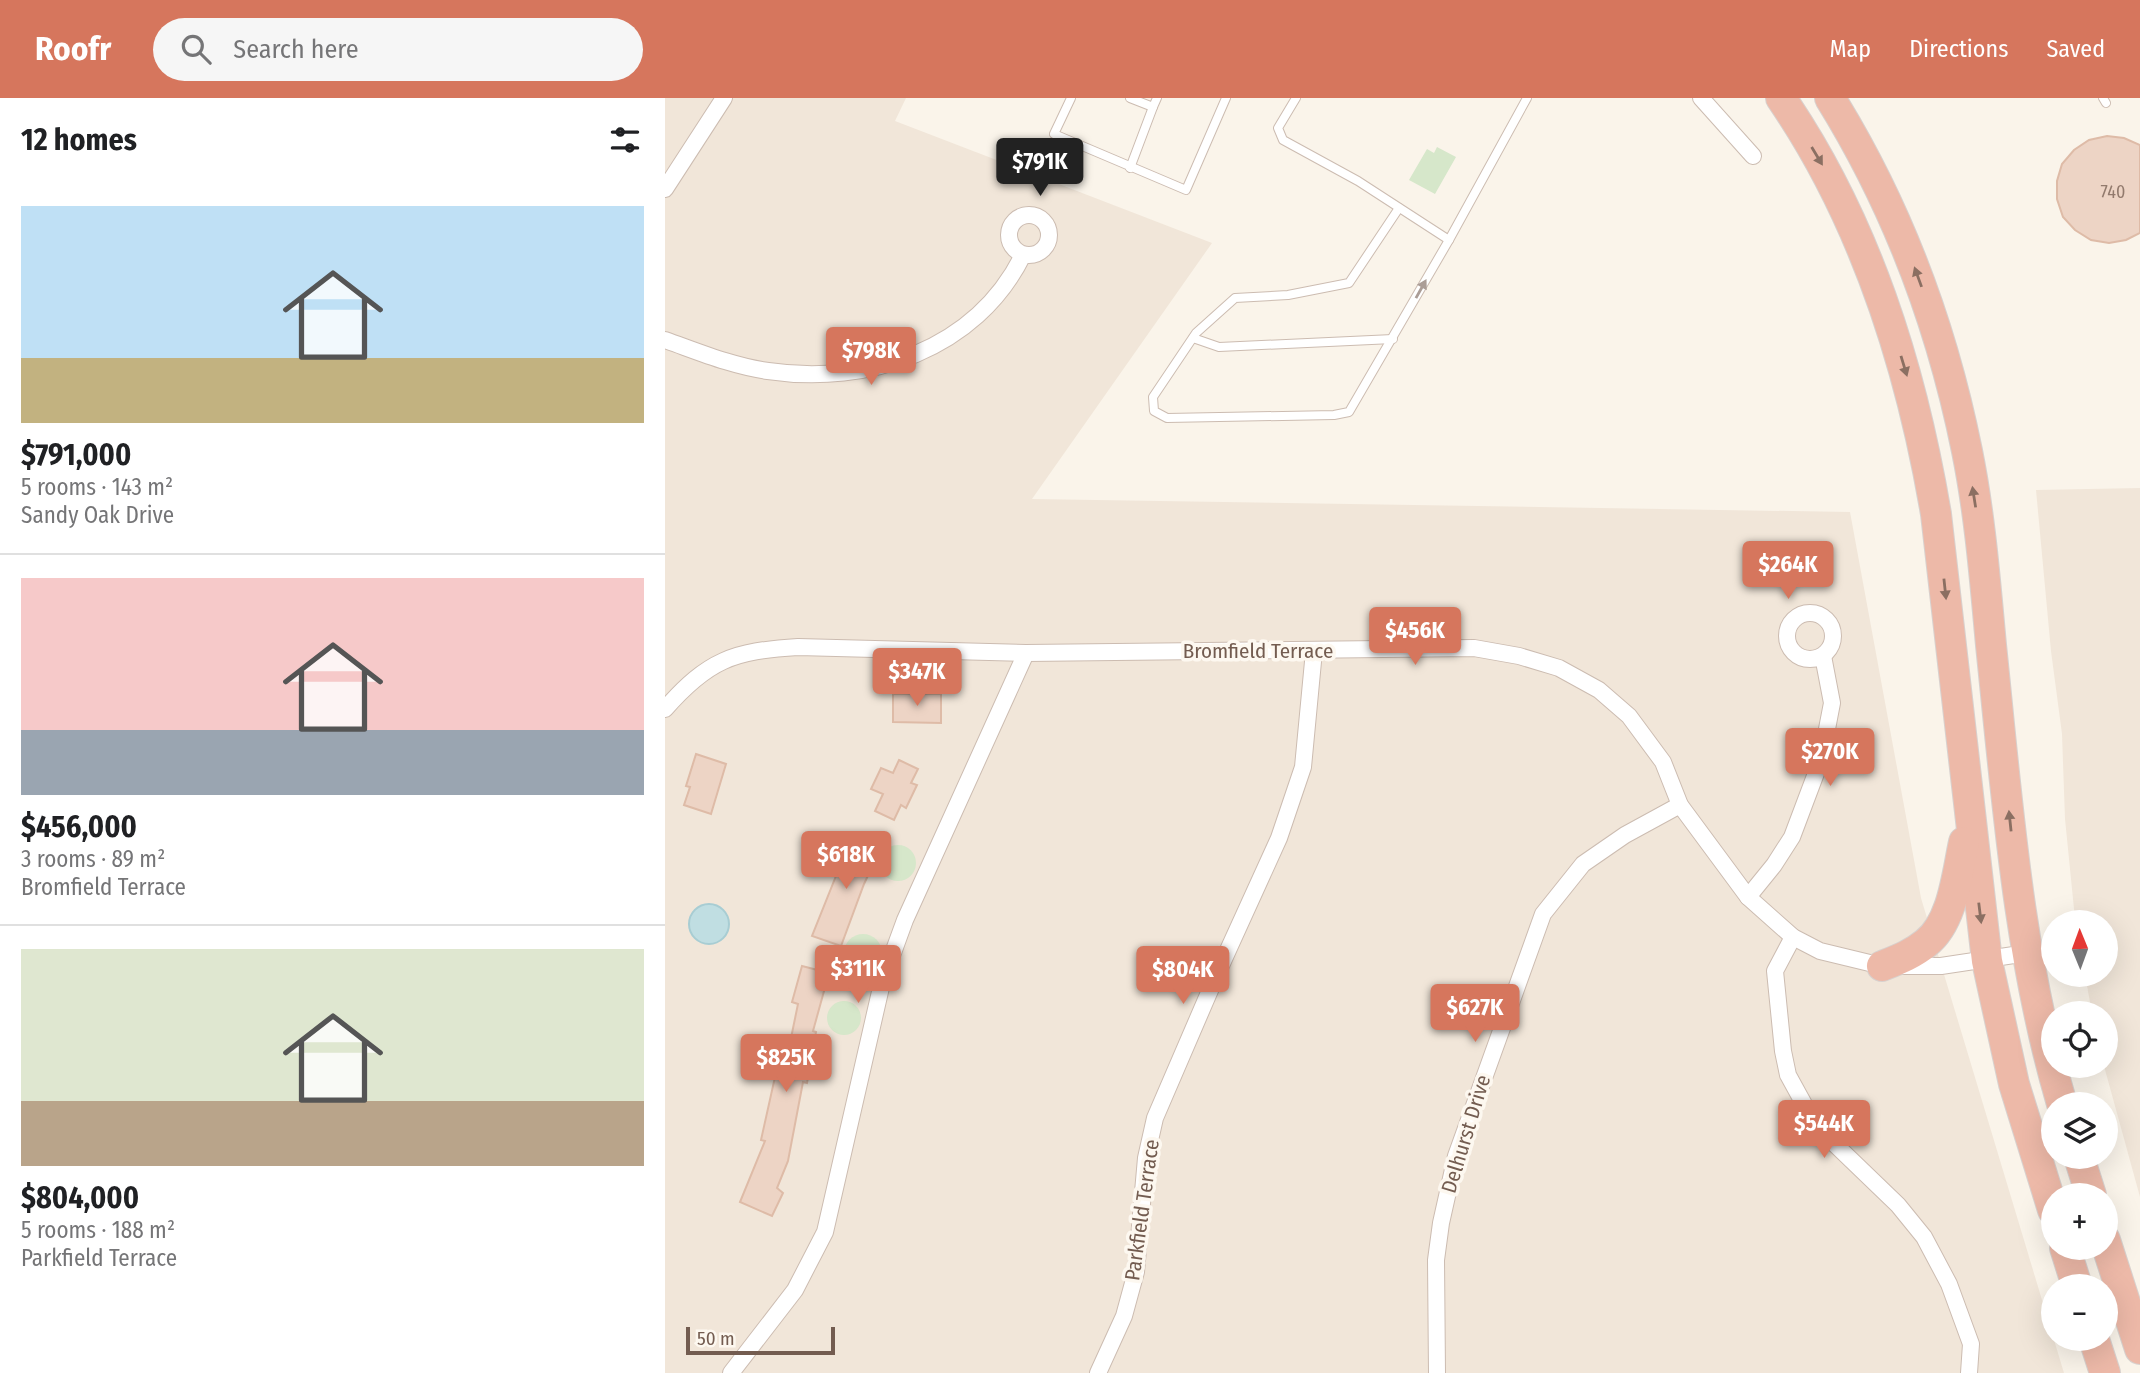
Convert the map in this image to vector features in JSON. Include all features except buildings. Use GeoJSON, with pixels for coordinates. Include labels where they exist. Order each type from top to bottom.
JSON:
{"type":"FeatureCollection","features":[{"type":"Feature","properties":{"kind":"highway"},"geometry":{"type":"LineString","coordinates":[[1781,98],[1822,166],[1855,232],[1883,299],[1906,370],[1923,440],[1936,514],[1987,961],[2014,1084],[2045,1183]]}},
{"type":"Feature","properties":{"kind":"highway"},"geometry":{"type":"LineString","coordinates":[[1830,98],[1876,180],[1906,246],[1931,313],[1952,383],[1979,525],[2027,953],[2059,1092]]}},
{"type":"Feature","properties":{"kind":"highway"},"geometry":{"type":"LineString","coordinates":[[1882,966],[1910,954],[1936,933],[1953,891],[1969,821]]}},
{"type":"Feature","properties":{"kind":"highway"},"geometry":{"type":"LineString","coordinates":[[2111,1260],[2140,1349]]}},
{"type":"Feature","properties":{"kind":"highway"},"geometry":{"type":"LineString","coordinates":[[2098,1351],[2105,1373]]}},
{"type":"Feature","properties":{"kind":"street"},"geometry":{"type":"LineString","coordinates":[[665,189],[724,98]]}},
{"type":"Feature","properties":{"kind":"street"},"geometry":{"type":"LineString","coordinates":[[1701,98],[1753,156]]}},
{"type":"Feature","properties":{"kind":"street"},"geometry":{"type":"LineString","coordinates":[[665,340],[726,362],[765,371],[797,375],[860,371],[885,365],[941,343],[965,327],[1002,291],[1023,255]]}},
{"type":"Feature","properties":{"kind":"street","name":"Bromfield Terrace"},"geometry":{"type":"LineString","coordinates":[[665,709],[705,668],[763,649],[798,647],[1026,653],[1474,648],[1519,656],[1559,668],[1599,690],[1629,716],[1663,762],[1680,805],[1748,897],[1793,937],[1820,951],[1882,966],[1910,968],[1987,961],[2027,953]]}},
{"type":"Feature","properties":{"kind":"street","name":"Parkfield Terrace"},"geometry":{"type":"LineString","coordinates":[[1098,1373],[1124,1316],[1136,1272],[1146,1158],[1155,1118],[1279,838],[1303,767],[1314,651]]}},
{"type":"Feature","properties":{"kind":"street"},"geometry":{"type":"LineString","coordinates":[[731,1373],[795,1290],[825,1232],[882,983],[905,920],[1026,653]]}},
{"type":"Feature","properties":{"kind":"street"},"geometry":{"type":"LineString","coordinates":[[1748,897],[1774,865],[1791,837],[1821,760],[1832,703],[1823,656]]}},
{"type":"Feature","properties":{"kind":"street","name":"Delhurst Drive"},"geometry":{"type":"LineString","coordinates":[[1437,1373],[1436,1260],[1456,1156],[1543,914],[1583,864],[1625,835],[1680,805]]}},
{"type":"Feature","properties":{"kind":"street"},"geometry":{"type":"LineString","coordinates":[[1793,937],[1775,971],[1788,1075],[1816,1126],[1898,1205],[1924,1237],[1949,1284],[1971,1344],[1969,1373]]}},
{"type":"Feature","properties":{"kind":"lane"},"geometry":{"type":"LineString","coordinates":[[1071,98],[1054,134],[1186,190],[1226,98]]}},
{"type":"Feature","properties":{"kind":"lane"},"geometry":{"type":"LineString","coordinates":[[1130,98],[1153,107]]}},
{"type":"Feature","properties":{"kind":"lane"},"geometry":{"type":"LineString","coordinates":[[1130,168],[1157,98]]}},
{"type":"Feature","properties":{"kind":"lane"},"geometry":{"type":"LineString","coordinates":[[1296,98],[1278,128],[1283,140],[1358,181],[1449,240]]}},
{"type":"Feature","properties":{"kind":"lane"},"geometry":{"type":"LineString","coordinates":[[1399,208],[1349,283],[1288,295],[1235,298],[1192,338],[1153,397],[1154,411],[1167,418],[1335,415],[1349,412],[1393,339],[1527,98]]}},
{"type":"Feature","properties":{"kind":"lane"},"geometry":{"type":"LineString","coordinates":[[1192,338],[1219,347],[1393,339]]}},
{"type":"Feature","properties":{"kind":"shaded area"},"geometry":{"type":"Polygon","coordinates":[[[665,98],[906,98],[895,121],[1212,243],[1032,499],[1850,512],[1921,898],[2041,1297],[2041,1351],[2057,1351],[2064,1373],[665,1373],[665,98]]]}},
{"type":"Feature","properties":{"kind":"shaded area"},"geometry":{"type":"Polygon","coordinates":[[[2140,488],[2140,1197],[2118,1117],[2118,1092],[2111,1092],[2107,1078],[2118,1078],[2118,1001],[2090,1001],[2087,987],[2118,987],[2118,910],[2074,910],[2065,819],[2062,734],[2051,651],[2036,490],[2140,488]]]}},
{"type":"Feature","properties":{"kind":"green space"},"geometry":{"type":"Polygon","coordinates":[[[1437,147],[1456,157],[1435,194],[1409,180],[1427,149],[1434,153],[1437,147]]]}},
{"type":"Feature","properties":{"kind":"green space"},"geometry":{"type":"Polygon","coordinates":[[[898,845],[911,850],[916,863],[911,876],[898,881],[885,876],[880,863],[885,850],[898,845]]]}},
{"type":"Feature","properties":{"kind":"green space"},"geometry":{"type":"Polygon","coordinates":[[[863,934],[877,939],[882,953],[877,967],[863,972],[849,967],[844,953],[849,939],[863,934]]]}},
{"type":"Feature","properties":{"kind":"green space"},"geometry":{"type":"Polygon","coordinates":[[[844,1001],[856,1006],[861,1018],[856,1030],[844,1035],[832,1030],[827,1018],[832,1006],[844,1001]]]}},
{"type":"Feature","properties":{"kind":"water"},"geometry":{"type":"Polygon","coordinates":[[[709,904],[717,905],[723,910],[728,916],[728,932],[723,938],[717,943],[709,944],[701,943],[695,938],[690,932],[689,924],[690,916],[695,910],[701,905],[709,904]]]}}]}
